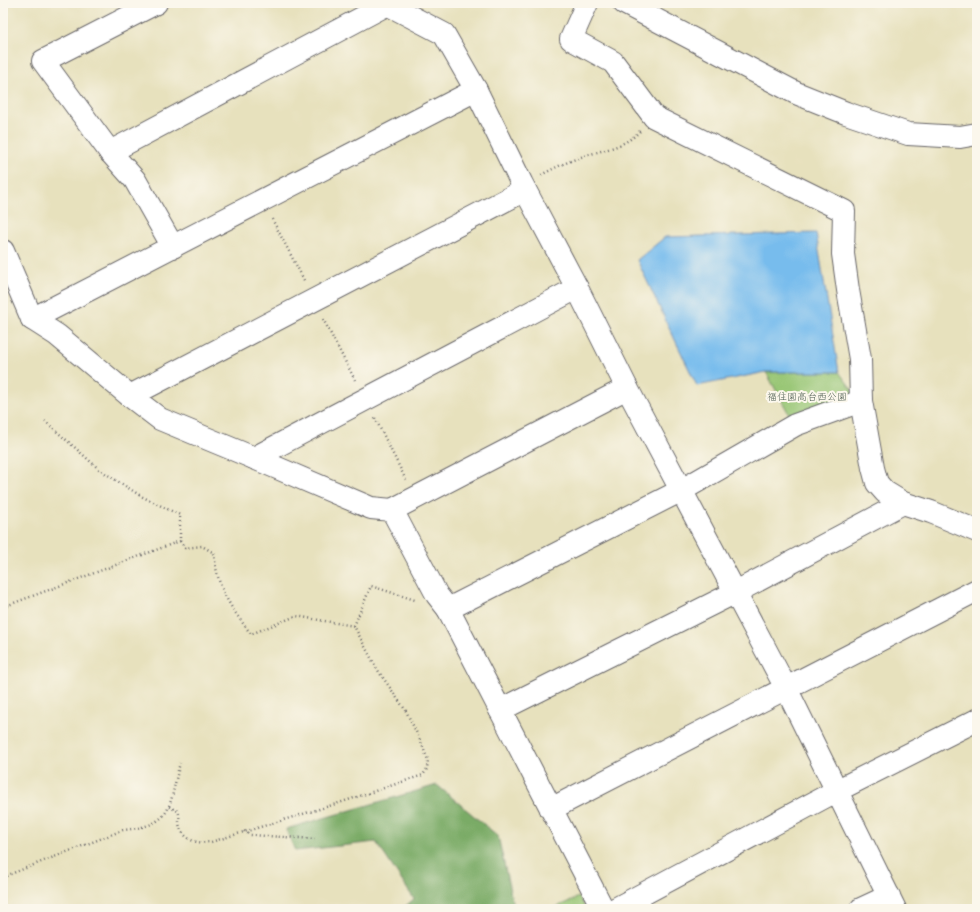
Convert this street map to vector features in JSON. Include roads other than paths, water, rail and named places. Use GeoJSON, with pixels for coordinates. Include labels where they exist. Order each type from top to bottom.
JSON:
{"type":"FeatureCollection","features":[{"type":"Feature","properties":{"kind":"street"},"geometry":{"type":"LineString","coordinates":[[156,3],[43,61],[110,152],[135,180],[173,247]]}},
{"type":"Feature","properties":{"kind":"street"},"geometry":{"type":"LineString","coordinates":[[588,3],[571,39],[613,62],[654,116],[844,211],[843,254],[860,359],[862,401],[873,468],[877,483],[885,492],[903,503],[977,530]]}},
{"type":"Feature","properties":{"kind":"street"},"geometry":{"type":"LineString","coordinates":[[624,3],[796,93],[846,114],[908,134],[960,136],[977,134]]}},
{"type":"Feature","properties":{"kind":"street"},"geometry":{"type":"LineString","coordinates":[[110,152],[387,4],[444,34],[476,90],[523,187],[577,288],[627,388],[786,688],[892,902],[861,909]]}},
{"type":"Feature","properties":{"kind":"street"},"geometry":{"type":"LineString","coordinates":[[32,319],[476,90]]}},
{"type":"Feature","properties":{"kind":"street"},"geometry":{"type":"LineString","coordinates":[[130,396],[314,300],[523,187]]}},
{"type":"Feature","properties":{"kind":"street"},"geometry":{"type":"LineString","coordinates":[[3,251],[32,319],[57,335],[160,419],[370,508],[392,510],[627,388]]}},
{"type":"Feature","properties":{"kind":"street"},"geometry":{"type":"LineString","coordinates":[[254,458],[577,288]]}},
{"type":"Feature","properties":{"kind":"street"},"geometry":{"type":"LineString","coordinates":[[442,602],[682,490],[795,425],[862,401]]}},
{"type":"Feature","properties":{"kind":"street"},"geometry":{"type":"LineString","coordinates":[[500,710],[736,592],[903,503]]}},
{"type":"Feature","properties":{"kind":"street"},"geometry":{"type":"LineString","coordinates":[[392,510],[500,710],[603,909]]}},
{"type":"Feature","properties":{"kind":"street"},"geometry":{"type":"LineString","coordinates":[[551,809],[977,590]]}},
{"type":"Feature","properties":{"kind":"street"},"geometry":{"type":"LineString","coordinates":[[615,909],[836,791],[977,720]]}},
{"type":"Feature","properties":{"kind":"water"},"geometry":{"type":"Polygon","coordinates":[[[816,233],[839,372],[766,372],[697,386],[637,260],[665,237],[816,233]]]}},
{"type":"Feature","properties":{"kind":"park label","name":"福住園高台西公園"},"geometry":{"type":"Point","coordinates":[807,396]}}]}
